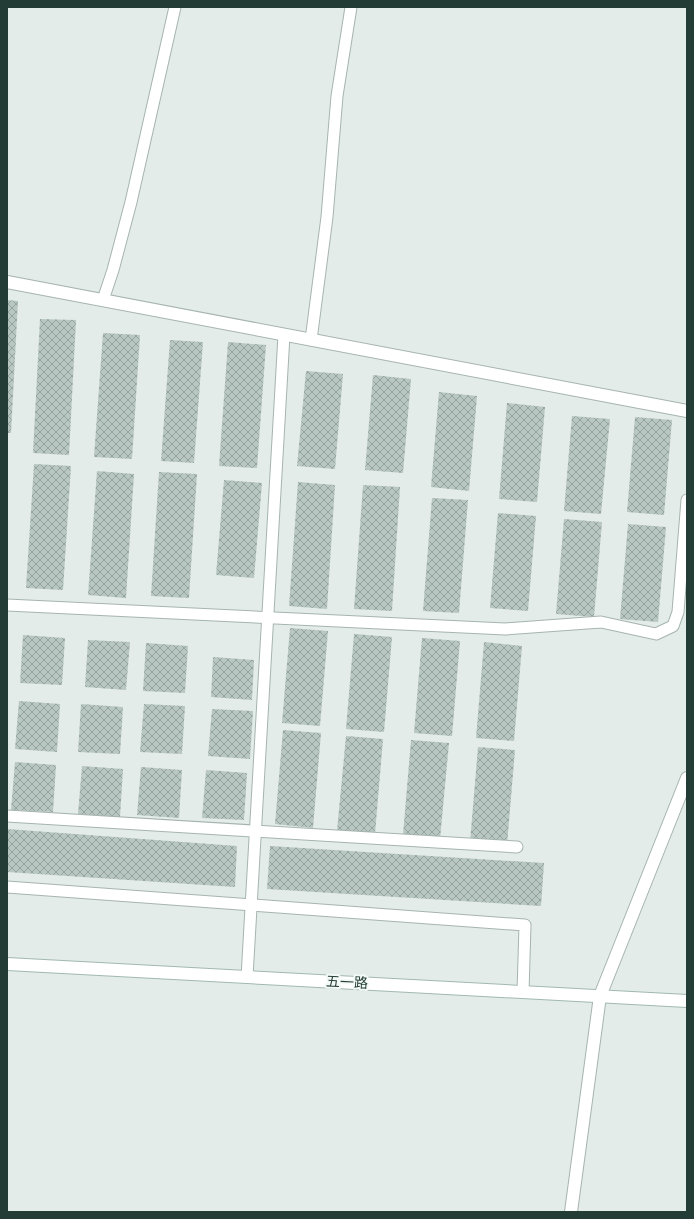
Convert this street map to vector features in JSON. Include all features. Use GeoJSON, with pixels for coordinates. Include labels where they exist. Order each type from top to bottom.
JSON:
{"type":"FeatureCollection","features":[{"type":"Feature","properties":{"kind":"street"},"geometry":{"type":"LineString","coordinates":[[7,282],[687,412]]}},
{"type":"Feature","properties":{"kind":"street"},"geometry":{"type":"LineString","coordinates":[[570,1212],[600,996],[687,778]]}},
{"type":"Feature","properties":{"kind":"street","name":"五一路"},"geometry":{"type":"LineString","coordinates":[[7,964],[687,1001]]}},
{"type":"Feature","properties":{"kind":"lane"},"geometry":{"type":"LineString","coordinates":[[103,300],[113,270],[131,202],[175,7]]}},
{"type":"Feature","properties":{"kind":"lane"},"geometry":{"type":"LineString","coordinates":[[311,340],[327,218],[338,96],[351,7]]}},
{"type":"Feature","properties":{"kind":"lane"},"geometry":{"type":"LineString","coordinates":[[247,977],[284,335]]}},
{"type":"Feature","properties":{"kind":"lane"},"geometry":{"type":"LineString","coordinates":[[7,605],[505,629],[601,622],[656,634],[673,626],[678,612],[687,500]]}},
{"type":"Feature","properties":{"kind":"lane"},"geometry":{"type":"LineString","coordinates":[[7,816],[517,847]]}},
{"type":"Feature","properties":{"kind":"lane"},"geometry":{"type":"LineString","coordinates":[[7,887],[525,925],[523,992]]}},
{"type":"Feature","properties":{"kind":"building"},"geometry":{"type":"Polygon","coordinates":[[[7,300],[18,301],[11,433],[7,433],[7,300]]]}},
{"type":"Feature","properties":{"kind":"building"},"geometry":{"type":"Polygon","coordinates":[[[40,319],[76,320],[69,455],[33,453],[40,319]]]}},
{"type":"Feature","properties":{"kind":"building"},"geometry":{"type":"Polygon","coordinates":[[[103,333],[140,335],[132,459],[94,457],[103,333]]]}},
{"type":"Feature","properties":{"kind":"building"},"geometry":{"type":"Polygon","coordinates":[[[170,340],[203,342],[194,463],[161,461],[170,340]]]}},
{"type":"Feature","properties":{"kind":"building"},"geometry":{"type":"Polygon","coordinates":[[[228,342],[266,345],[257,468],[219,466],[228,342]]]}},
{"type":"Feature","properties":{"kind":"building"},"geometry":{"type":"Polygon","coordinates":[[[306,371],[343,374],[335,469],[297,466],[306,371]]]}},
{"type":"Feature","properties":{"kind":"building"},"geometry":{"type":"Polygon","coordinates":[[[373,375],[411,379],[403,473],[365,470],[373,375]]]}},
{"type":"Feature","properties":{"kind":"building"},"geometry":{"type":"Polygon","coordinates":[[[439,392],[477,396],[469,491],[431,487],[439,392]]]}},
{"type":"Feature","properties":{"kind":"building"},"geometry":{"type":"Polygon","coordinates":[[[507,403],[545,407],[537,502],[499,499],[507,403]]]}},
{"type":"Feature","properties":{"kind":"building"},"geometry":{"type":"Polygon","coordinates":[[[572,416],[610,419],[601,514],[564,511],[572,416]]]}},
{"type":"Feature","properties":{"kind":"building"},"geometry":{"type":"Polygon","coordinates":[[[635,417],[672,420],[664,515],[627,512],[635,417]]]}},
{"type":"Feature","properties":{"kind":"building"},"geometry":{"type":"Polygon","coordinates":[[[34,464],[71,466],[63,590],[26,588],[34,464]]]}},
{"type":"Feature","properties":{"kind":"building"},"geometry":{"type":"Polygon","coordinates":[[[97,471],[134,474],[126,598],[88,595],[97,471]]]}},
{"type":"Feature","properties":{"kind":"building"},"geometry":{"type":"Polygon","coordinates":[[[159,472],[197,474],[189,598],[151,596],[159,472]]]}},
{"type":"Feature","properties":{"kind":"building"},"geometry":{"type":"Polygon","coordinates":[[[224,480],[262,483],[254,578],[216,575],[224,480]]]}},
{"type":"Feature","properties":{"kind":"building"},"geometry":{"type":"Polygon","coordinates":[[[298,482],[335,485],[327,609],[289,606],[298,482]]]}},
{"type":"Feature","properties":{"kind":"building"},"geometry":{"type":"Polygon","coordinates":[[[363,485],[400,487],[392,611],[354,609],[363,485]]]}},
{"type":"Feature","properties":{"kind":"building"},"geometry":{"type":"Polygon","coordinates":[[[432,498],[468,500],[459,613],[423,611],[432,498]]]}},
{"type":"Feature","properties":{"kind":"building"},"geometry":{"type":"Polygon","coordinates":[[[498,513],[536,516],[528,611],[490,608],[498,513]]]}},
{"type":"Feature","properties":{"kind":"building"},"geometry":{"type":"Polygon","coordinates":[[[564,519],[602,522],[594,617],[556,614],[564,519]]]}},
{"type":"Feature","properties":{"kind":"building"},"geometry":{"type":"Polygon","coordinates":[[[628,524],[666,527],[658,622],[620,619],[628,524]]]}},
{"type":"Feature","properties":{"kind":"building"},"geometry":{"type":"Polygon","coordinates":[[[290,628],[328,631],[320,726],[282,723],[290,628]]]}},
{"type":"Feature","properties":{"kind":"building"},"geometry":{"type":"Polygon","coordinates":[[[354,634],[392,637],[384,732],[346,729],[354,634]]]}},
{"type":"Feature","properties":{"kind":"building"},"geometry":{"type":"Polygon","coordinates":[[[23,635],[65,638],[62,685],[20,683],[23,635]]]}},
{"type":"Feature","properties":{"kind":"building"},"geometry":{"type":"Polygon","coordinates":[[[422,638],[460,641],[452,736],[414,733],[422,638]]]}},
{"type":"Feature","properties":{"kind":"building"},"geometry":{"type":"Polygon","coordinates":[[[88,640],[130,642],[126,690],[85,687],[88,640]]]}},
{"type":"Feature","properties":{"kind":"building"},"geometry":{"type":"Polygon","coordinates":[[[484,642],[522,646],[514,741],[476,738],[484,642]]]}},
{"type":"Feature","properties":{"kind":"building"},"geometry":{"type":"Polygon","coordinates":[[[146,643],[188,646],[185,693],[143,691],[146,643]]]}},
{"type":"Feature","properties":{"kind":"building"},"geometry":{"type":"Polygon","coordinates":[[[213,657],[254,660],[252,700],[211,697],[213,657]]]}},
{"type":"Feature","properties":{"kind":"building"},"geometry":{"type":"Polygon","coordinates":[[[19,701],[60,704],[57,752],[15,749],[19,701]]]}},
{"type":"Feature","properties":{"kind":"building"},"geometry":{"type":"Polygon","coordinates":[[[81,704],[123,707],[120,754],[78,752],[81,704]]]}},
{"type":"Feature","properties":{"kind":"building"},"geometry":{"type":"Polygon","coordinates":[[[144,704],[185,706],[182,754],[140,752],[144,704]]]}},
{"type":"Feature","properties":{"kind":"building"},"geometry":{"type":"Polygon","coordinates":[[[212,709],[253,711],[250,759],[208,756],[212,709]]]}},
{"type":"Feature","properties":{"kind":"building"},"geometry":{"type":"Polygon","coordinates":[[[283,730],[321,733],[313,828],[275,824],[283,730]]]}},
{"type":"Feature","properties":{"kind":"building"},"geometry":{"type":"Polygon","coordinates":[[[346,736],[383,739],[375,834],[337,831],[346,736]]]}},
{"type":"Feature","properties":{"kind":"building"},"geometry":{"type":"Polygon","coordinates":[[[411,740],[449,743],[440,839],[403,835],[411,740]]]}},
{"type":"Feature","properties":{"kind":"building"},"geometry":{"type":"Polygon","coordinates":[[[478,747],[515,750],[507,845],[470,842],[478,747]]]}},
{"type":"Feature","properties":{"kind":"building"},"geometry":{"type":"Polygon","coordinates":[[[15,762],[56,765],[53,812],[11,810],[15,762]]]}},
{"type":"Feature","properties":{"kind":"building"},"geometry":{"type":"Polygon","coordinates":[[[82,766],[123,769],[120,817],[78,814],[82,766]]]}},
{"type":"Feature","properties":{"kind":"building"},"geometry":{"type":"Polygon","coordinates":[[[141,767],[182,770],[179,818],[137,815],[141,767]]]}},
{"type":"Feature","properties":{"kind":"building"},"geometry":{"type":"Polygon","coordinates":[[[206,770],[247,773],[244,820],[202,818],[206,770]]]}},
{"type":"Feature","properties":{"kind":"building"},"geometry":{"type":"Polygon","coordinates":[[[7,829],[237,846],[235,887],[7,872],[7,829]]]}},
{"type":"Feature","properties":{"kind":"building"},"geometry":{"type":"Polygon","coordinates":[[[270,846],[544,863],[541,906],[267,889],[270,846]]]}}]}
